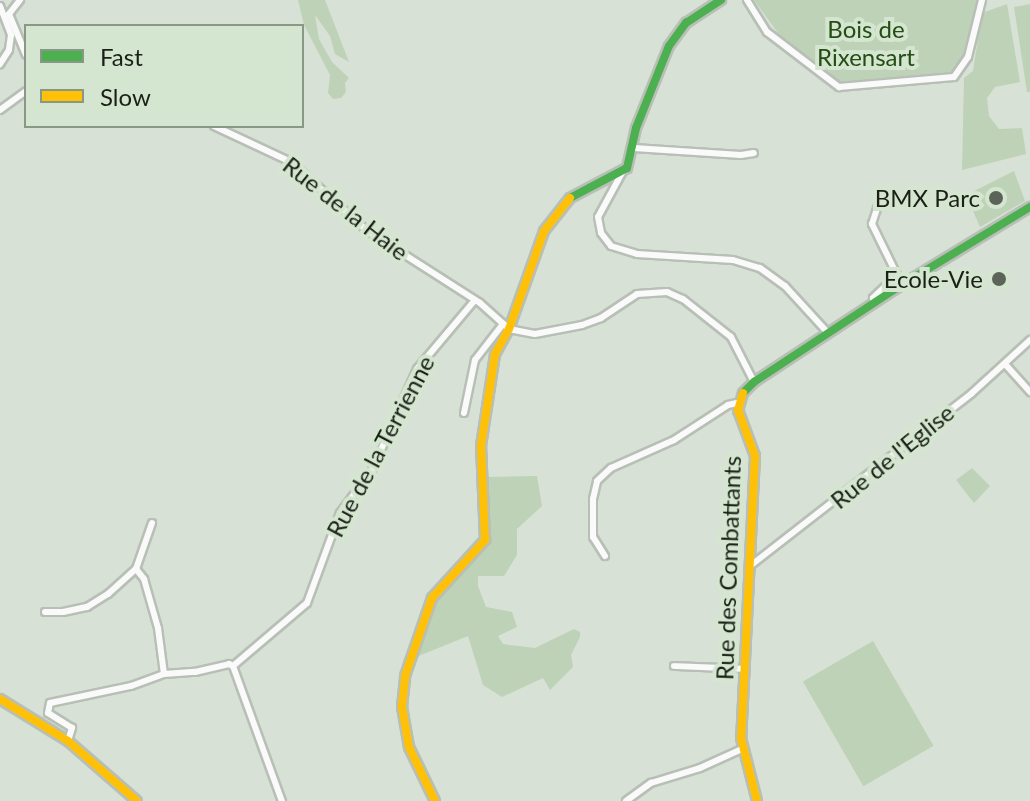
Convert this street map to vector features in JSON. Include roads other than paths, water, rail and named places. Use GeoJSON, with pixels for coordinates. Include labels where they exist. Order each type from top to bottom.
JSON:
{"type":"FeatureCollection","features":[{"type":"Feature","properties":{"kind":"street"},"geometry":{"type":"LineString","coordinates":[[7,14],[20,0]]}},
{"type":"Feature","properties":{"kind":"street"},"geometry":{"type":"LineString","coordinates":[[721,0],[691,19],[673,39],[639,121],[631,161],[598,217],[601,233],[611,246],[637,254],[733,260],[760,268],[785,286],[828,333]]}},
{"type":"Feature","properties":{"kind":"street"},"geometry":{"type":"LineString","coordinates":[[747,0],[767,32],[839,87],[954,77],[968,57],[982,0]]}},
{"type":"Feature","properties":{"kind":"street"},"geometry":{"type":"LineString","coordinates":[[0,6],[24,51]]}},
{"type":"Feature","properties":{"kind":"street"},"geometry":{"type":"LineString","coordinates":[[0,64],[11,43],[7,14]]}},
{"type":"Feature","properties":{"kind":"street"},"geometry":{"type":"LineString","coordinates":[[0,110],[24,92]]}},
{"type":"Feature","properties":{"kind":"street","name":"Rue de la Haie"},"geometry":{"type":"LineString","coordinates":[[218,128],[291,162],[366,230],[475,300],[506,327]]}},
{"type":"Feature","properties":{"kind":"street"},"geometry":{"type":"LineString","coordinates":[[634,148],[741,155],[754,153]]}},
{"type":"Feature","properties":{"kind":"street"},"geometry":{"type":"LineString","coordinates":[[435,801],[409,747],[402,707],[405,676],[432,598],[485,540],[482,432],[493,360],[553,216],[572,196],[623,171]]}},
{"type":"Feature","properties":{"kind":"street"},"geometry":{"type":"LineString","coordinates":[[874,303],[873,298],[897,275],[872,224],[873,211],[879,202]]}},
{"type":"Feature","properties":{"kind":"street"},"geometry":{"type":"LineString","coordinates":[[605,556],[593,537],[594,488],[611,468],[683,435],[728,405],[737,403],[742,393],[754,382],[874,303],[1030,207]]}},
{"type":"Feature","properties":{"kind":"street"},"geometry":{"type":"LineString","coordinates":[[506,327],[535,334],[582,325],[601,318],[637,294],[667,292],[683,299],[731,337],[754,382]]}},
{"type":"Feature","properties":{"kind":"street","name":"Rue de la Terrienne"},"geometry":{"type":"LineString","coordinates":[[233,666],[307,603],[340,513],[372,470],[417,369],[475,300]]}},
{"type":"Feature","properties":{"kind":"street"},"geometry":{"type":"LineString","coordinates":[[464,413],[475,360],[506,327]]}},
{"type":"Feature","properties":{"kind":"street","name":"Rue de l'Eglise"},"geometry":{"type":"LineString","coordinates":[[750,566],[1005,364],[1030,340]]}},
{"type":"Feature","properties":{"kind":"street"},"geometry":{"type":"LineString","coordinates":[[1005,364],[1030,392]]}},
{"type":"Feature","properties":{"kind":"street","name":"Rue des Combattants"},"geometry":{"type":"LineString","coordinates":[[737,403],[755,456],[742,749],[755,798]]}},
{"type":"Feature","properties":{"kind":"street"},"geometry":{"type":"LineString","coordinates":[[45,612],[87,607],[108,594],[136,569],[152,523]]}},
{"type":"Feature","properties":{"kind":"street"},"geometry":{"type":"LineString","coordinates":[[136,569],[144,579],[158,628],[164,674]]}},
{"type":"Feature","properties":{"kind":"street"},"geometry":{"type":"LineString","coordinates":[[68,741],[72,728],[48,713],[50,703],[131,686],[164,674],[195,672],[229,664],[233,666],[282,801]]}},
{"type":"Feature","properties":{"kind":"street"},"geometry":{"type":"LineString","coordinates":[[674,666],[745,669]]}},
{"type":"Feature","properties":{"kind":"street"},"geometry":{"type":"LineString","coordinates":[[0,699],[68,741],[137,801]]}},
{"type":"Feature","properties":{"kind":"street"},"geometry":{"type":"LineString","coordinates":[[626,801],[651,783],[717,761],[742,749]]}},
{"type":"Feature","properties":{"kind":"street"},"geometry":{"type":"LineString","coordinates":[[755,798],[764,801]]}},
{"type":"Feature","properties":{"kind":"place","name":"BMX Parc"},"geometry":{"type":"Point","coordinates":[996,198]}},
{"type":"Feature","properties":{"kind":"place","name":"Ecole-Vie"},"geometry":{"type":"Point","coordinates":[999,279]}},
{"type":"Feature","properties":{"kind":"park label","name":"Bois de Rixensart"},"geometry":{"type":"Point","coordinates":[866,43]}}]}
